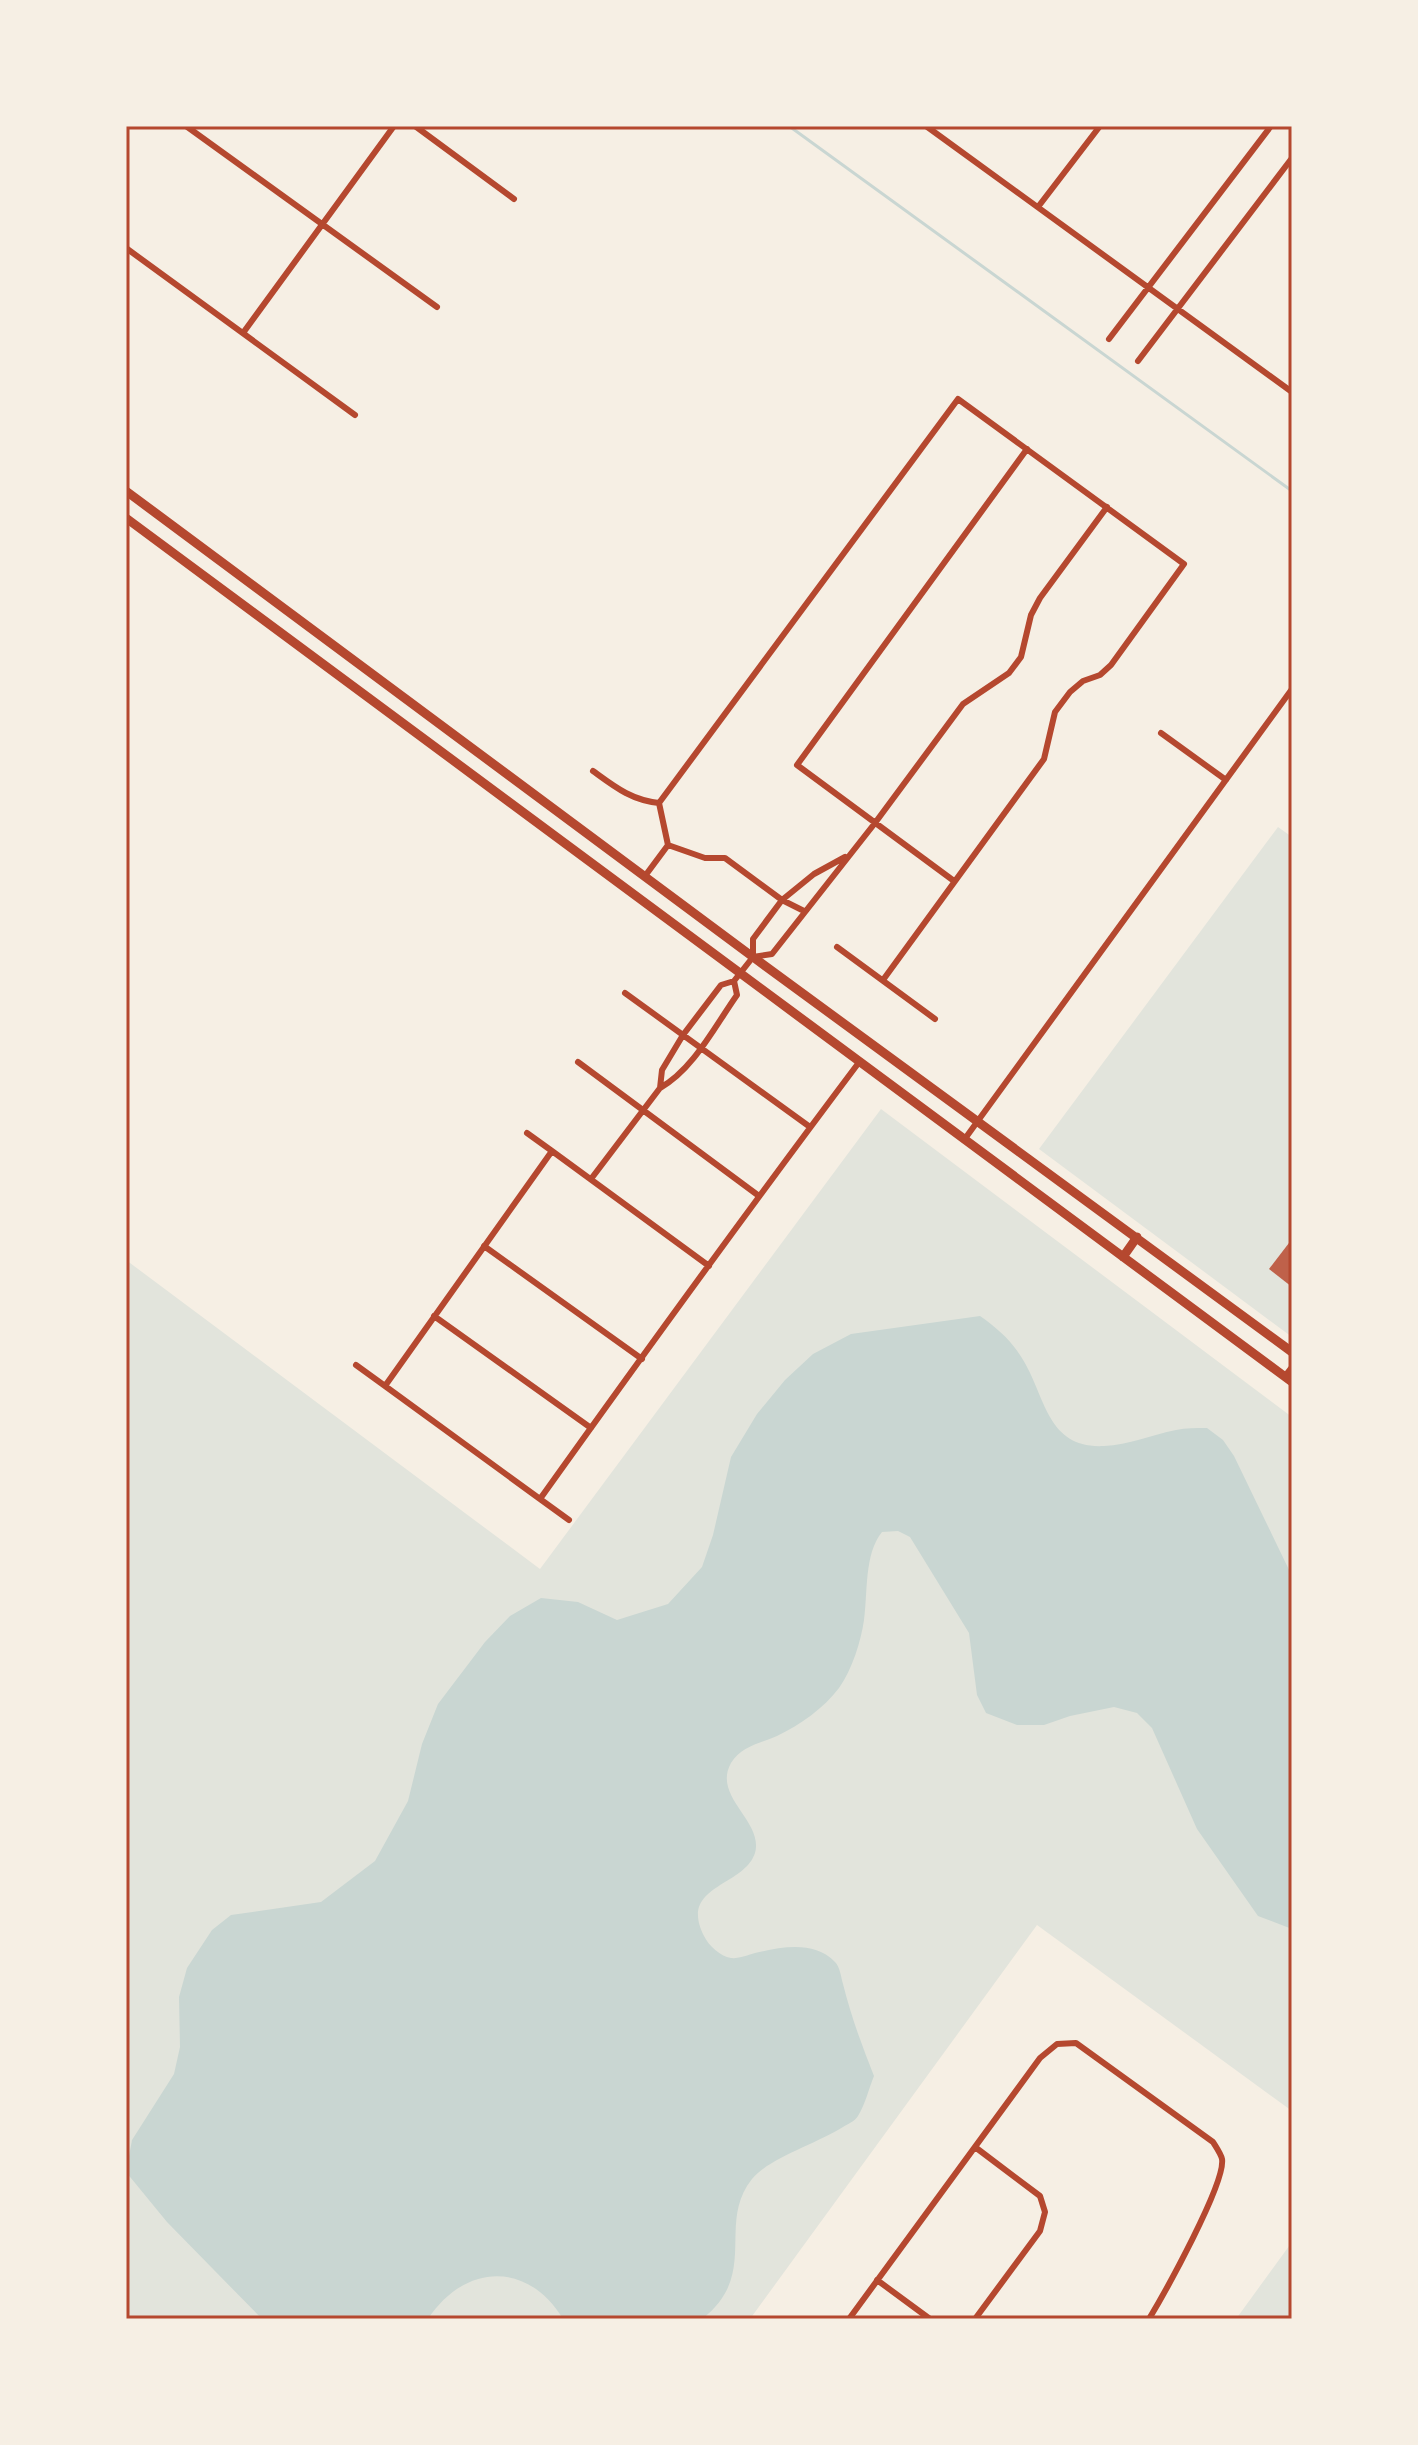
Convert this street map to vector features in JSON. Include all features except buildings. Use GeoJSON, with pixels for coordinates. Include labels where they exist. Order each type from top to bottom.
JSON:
{"type":"FeatureCollection","features":[{"type":"Feature","properties":{"kind":"main road"},"geometry":{"type":"LineString","coordinates":[[126,491],[753,957],[1292,1352]]}},
{"type":"Feature","properties":{"kind":"main road"},"geometry":{"type":"LineString","coordinates":[[143,503],[128,520],[1289,1379]]}},
{"type":"Feature","properties":{"kind":"main road"},"geometry":{"type":"LineString","coordinates":[[402,722],[415,705]]}},
{"type":"Feature","properties":{"kind":"main road"},"geometry":{"type":"LineString","coordinates":[[547,829],[561,812]]}},
{"type":"Feature","properties":{"kind":"main road"},"geometry":{"type":"LineString","coordinates":[[1123,1257],[1137,1237]]}},
{"type":"Feature","properties":{"kind":"street"},"geometry":{"type":"LineString","coordinates":[[186,126],[437,307]]}},
{"type":"Feature","properties":{"kind":"street"},"geometry":{"type":"LineString","coordinates":[[243,333],[394,126]]}},
{"type":"Feature","properties":{"kind":"street"},"geometry":{"type":"LineString","coordinates":[[415,126],[514,199]]}},
{"type":"Feature","properties":{"kind":"street"},"geometry":{"type":"LineString","coordinates":[[926,126],[1292,392]]}},
{"type":"Feature","properties":{"kind":"street"},"geometry":{"type":"LineString","coordinates":[[1038,207],[1100,126]]}},
{"type":"Feature","properties":{"kind":"street"},"geometry":{"type":"LineString","coordinates":[[1109,339],[1271,126]]}},
{"type":"Feature","properties":{"kind":"street"},"geometry":{"type":"LineString","coordinates":[[1138,361],[1292,158]]}},
{"type":"Feature","properties":{"kind":"street"},"geometry":{"type":"LineString","coordinates":[[126,248],[355,415]]}},
{"type":"Feature","properties":{"kind":"street"},"geometry":{"type":"LineString","coordinates":[[1285,387],[1292,378]]}},
{"type":"Feature","properties":{"kind":"street"},"geometry":{"type":"LineString","coordinates":[[645,876],[668,845],[659,803],[958,399],[1184,564],[1111,665],[1100,675],[1083,681],[1055,712],[1044,759],[883,980]]}},
{"type":"Feature","properties":{"kind":"street"},"geometry":{"type":"LineString","coordinates":[[954,881],[797,765],[1027,449]]}},
{"type":"Feature","properties":{"kind":"street"},"geometry":{"type":"LineString","coordinates":[[753,957],[772,954],[963,704],[994,685],[1015,665],[1021,657],[1031,615],[1040,598],[1107,507]]}},
{"type":"Feature","properties":{"kind":"street"},"geometry":{"type":"LineString","coordinates":[[964,1140],[1292,689]]}},
{"type":"Feature","properties":{"kind":"street"},"geometry":{"type":"LineString","coordinates":[[1161,733],[1226,780]]}},
{"type":"Feature","properties":{"kind":"street"},"geometry":{"type":"LineString","coordinates":[[593,771],[625,795],[659,803]]}},
{"type":"Feature","properties":{"kind":"street"},"geometry":{"type":"LineString","coordinates":[[668,845],[705,858],[725,858],[782,900],[804,911]]}},
{"type":"Feature","properties":{"kind":"street"},"geometry":{"type":"LineString","coordinates":[[660,1088],[662,1070],[683,1035],[721,985],[734,981],[753,957],[753,939],[782,900],[814,874],[848,855]]}},
{"type":"Feature","properties":{"kind":"street"},"geometry":{"type":"LineString","coordinates":[[837,947],[935,1019]]}},
{"type":"Feature","properties":{"kind":"street"},"geometry":{"type":"LineString","coordinates":[[591,1179],[660,1088],[675,1080],[700,1047],[737,995],[734,981]]}},
{"type":"Feature","properties":{"kind":"street"},"geometry":{"type":"LineString","coordinates":[[625,993],[810,1127]]}},
{"type":"Feature","properties":{"kind":"street"},"geometry":{"type":"LineString","coordinates":[[702,1011],[718,1022]]}},
{"type":"Feature","properties":{"kind":"street"},"geometry":{"type":"LineString","coordinates":[[540,1499],[860,1061]]}},
{"type":"Feature","properties":{"kind":"street"},"geometry":{"type":"LineString","coordinates":[[578,1062],[759,1196]]}},
{"type":"Feature","properties":{"kind":"street"},"geometry":{"type":"LineString","coordinates":[[527,1133],[709,1266]]}},
{"type":"Feature","properties":{"kind":"street"},"geometry":{"type":"LineString","coordinates":[[385,1386],[552,1151]]}},
{"type":"Feature","properties":{"kind":"street"},"geometry":{"type":"LineString","coordinates":[[484,1246],[642,1359]]}},
{"type":"Feature","properties":{"kind":"street"},"geometry":{"type":"LineString","coordinates":[[434,1316],[591,1428]]}},
{"type":"Feature","properties":{"kind":"street"},"geometry":{"type":"LineString","coordinates":[[356,1365],[569,1520]]}},
{"type":"Feature","properties":{"kind":"street"},"geometry":{"type":"LineString","coordinates":[[1289,1379],[1292,1367]]}},
{"type":"Feature","properties":{"kind":"street"},"geometry":{"type":"LineString","coordinates":[[849,2319],[1040,2058],[1057,2044],[1076,2043],[1213,2142],[1222,2160],[1218,2180],[1189,2246],[1149,2319]]}},
{"type":"Feature","properties":{"kind":"street"},"geometry":{"type":"LineString","coordinates":[[975,2147],[1040,2196],[1045,2212],[1040,2231],[975,2319]]}},
{"type":"Feature","properties":{"kind":"street"},"geometry":{"type":"LineString","coordinates":[[877,2280],[930,2319]]}},
{"type":"Feature","properties":{"kind":"shaded area"},"geometry":{"type":"Polygon","coordinates":[[[1278,827],[1292,837],[1292,1337],[1039,1149],[1278,827]]]}},
{"type":"Feature","properties":{"kind":"shaded area"},"geometry":{"type":"Polygon","coordinates":[[[881,1109],[1292,1417],[1292,2111],[1037,1925],[750,2319],[126,2319],[126,1260],[540,1569],[881,1109]]]}},
{"type":"Feature","properties":{"kind":"shaded area"},"geometry":{"type":"Polygon","coordinates":[[[980,1316],[1017,1350],[1052,1420],[1072,1440],[1104,1446],[1187,1428],[1207,1428],[1223,1440],[1234,1456],[1292,1576],[1292,1929],[1258,1916],[1197,1829],[1152,1728],[1137,1713],[1114,1707],[1044,1725],[1017,1725],[986,1713],[977,1695],[969,1633],[910,1537],[898,1531],[882,1532],[869,1562],[864,1620],[858,1646],[839,1688],[803,1721],[746,1749],[731,1763],[727,1775],[728,1787],[752,1830],[756,1841],[755,1853],[739,1873],[706,1896],[699,1906],[698,1919],[709,1943],[727,1957],[737,1958],[797,1947],[817,1950],[835,1962],[874,2076],[863,2107],[855,2119],[770,2164],[752,2179],[742,2196],[737,2214],[734,2267],[719,2302],[702,2319],[563,2319],[549,2300],[532,2287],[515,2279],[496,2276],[460,2287],[428,2319],[262,2319],[167,2222],[126,2172],[132,2140],[174,2074],[180,2047],[179,1997],[187,1968],[212,1930],[231,1915],[321,1902],[375,1861],[408,1801],[422,1744],[438,1704],[485,1642],[510,1616],[541,1598],[578,1602],[617,1620],[668,1604],[702,1567],[713,1535],[731,1457],[757,1414],[785,1380],[813,1354],[851,1334],[980,1316]]]}},
{"type":"Feature","properties":{"kind":"shaded area"},"geometry":{"type":"Polygon","coordinates":[[[1292,2242],[1292,2319],[1236,2319],[1292,2242]]]}},
{"type":"Feature","properties":{"kind":"waterway"},"geometry":{"type":"LineString","coordinates":[[789,126],[1292,491]]}}]}
